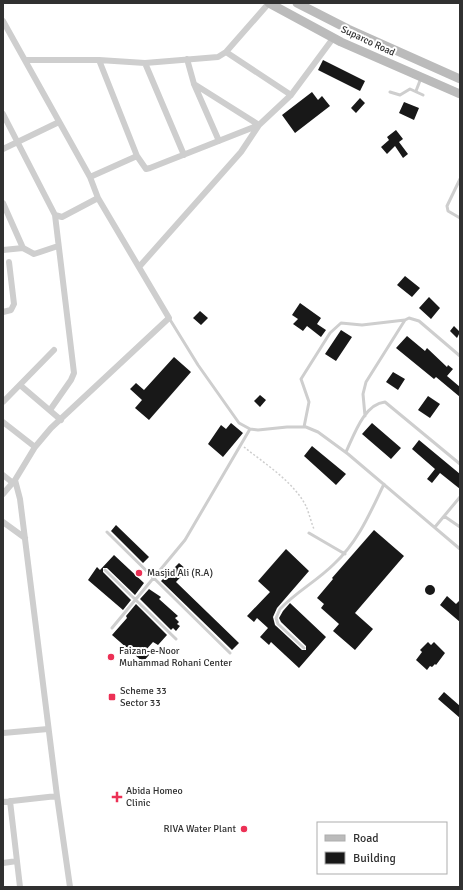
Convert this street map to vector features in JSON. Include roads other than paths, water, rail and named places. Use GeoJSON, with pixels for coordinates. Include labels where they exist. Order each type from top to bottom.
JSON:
{"type":"FeatureCollection","features":[{"type":"Feature","properties":{"kind":"main road","name":"Suparco Road"},"geometry":{"type":"LineString","coordinates":[[269,3],[338,40],[460,94]]}},
{"type":"Feature","properties":{"kind":"main road","name":"Suparco Road"},"geometry":{"type":"LineString","coordinates":[[297,3],[330,21],[460,78]]}},
{"type":"Feature","properties":{"kind":"main road"},"geometry":{"type":"LineString","coordinates":[[324,32],[330,21]]}},
{"type":"Feature","properties":{"kind":"main road"},"geometry":{"type":"LineString","coordinates":[[338,40],[348,29]]}},
{"type":"Feature","properties":{"kind":"street"},"geometry":{"type":"LineString","coordinates":[[25,60],[99,60],[145,63],[218,57],[226,52],[269,3]]}},
{"type":"Feature","properties":{"kind":"street"},"geometry":{"type":"LineString","coordinates":[[3,21],[90,177],[98,198],[169,318],[61,420],[35,447],[14,481],[3,494]]}},
{"type":"Feature","properties":{"kind":"street"},"geometry":{"type":"LineString","coordinates":[[139,266],[241,152],[259,125],[290,95],[338,40]]}},
{"type":"Feature","properties":{"kind":"street"},"geometry":{"type":"LineString","coordinates":[[226,52],[290,95]]}},
{"type":"Feature","properties":{"kind":"street"},"geometry":{"type":"LineString","coordinates":[[187,59],[194,84],[219,141]]}},
{"type":"Feature","properties":{"kind":"street"},"geometry":{"type":"LineString","coordinates":[[99,60],[137,156],[146,169],[259,125]]}},
{"type":"Feature","properties":{"kind":"street"},"geometry":{"type":"LineString","coordinates":[[145,63],[184,155]]}},
{"type":"Feature","properties":{"kind":"street"},"geometry":{"type":"LineString","coordinates":[[194,84],[259,125]]}},
{"type":"Feature","properties":{"kind":"street"},"geometry":{"type":"LineString","coordinates":[[3,114],[18,141],[54,215],[74,373],[71,380],[50,410]]}},
{"type":"Feature","properties":{"kind":"street"},"geometry":{"type":"LineString","coordinates":[[3,149],[59,122]]}},
{"type":"Feature","properties":{"kind":"street"},"geometry":{"type":"LineString","coordinates":[[90,177],[137,156]]}},
{"type":"Feature","properties":{"kind":"street"},"geometry":{"type":"LineString","coordinates":[[54,215],[62,217],[98,198]]}},
{"type":"Feature","properties":{"kind":"street"},"geometry":{"type":"LineString","coordinates":[[3,202],[23,248]]}},
{"type":"Feature","properties":{"kind":"street"},"geometry":{"type":"LineString","coordinates":[[3,250],[23,248],[34,254],[58,246]]}},
{"type":"Feature","properties":{"kind":"street"},"geometry":{"type":"LineString","coordinates":[[3,312],[10,310],[14,304],[9,262]]}},
{"type":"Feature","properties":{"kind":"street"},"geometry":{"type":"LineString","coordinates":[[3,402],[54,350]]}},
{"type":"Feature","properties":{"kind":"street"},"geometry":{"type":"LineString","coordinates":[[20,385],[61,420]]}},
{"type":"Feature","properties":{"kind":"street"},"geometry":{"type":"LineString","coordinates":[[3,394],[12,393]]}},
{"type":"Feature","properties":{"kind":"street"},"geometry":{"type":"LineString","coordinates":[[3,422],[35,447]]}},
{"type":"Feature","properties":{"kind":"street"},"geometry":{"type":"LineString","coordinates":[[3,475],[14,481],[20,500],[48,728],[70,887]]}},
{"type":"Feature","properties":{"kind":"street"},"geometry":{"type":"LineString","coordinates":[[3,522],[25,538]]}},
{"type":"Feature","properties":{"kind":"street"},"geometry":{"type":"LineString","coordinates":[[3,733],[48,728]]}},
{"type":"Feature","properties":{"kind":"street"},"geometry":{"type":"LineString","coordinates":[[3,802],[57,796]]}},
{"type":"Feature","properties":{"kind":"street"},"geometry":{"type":"LineString","coordinates":[[10,801],[20,887]]}},
{"type":"Feature","properties":{"kind":"street"},"geometry":{"type":"LineString","coordinates":[[3,863],[17,861]]}},
{"type":"Feature","properties":{"kind":"lane"},"geometry":{"type":"LineString","coordinates":[[416,91],[421,78]]}},
{"type":"Feature","properties":{"kind":"lane"},"geometry":{"type":"LineString","coordinates":[[390,92],[400,95],[407,90],[416,91],[424,95]]}},
{"type":"Feature","properties":{"kind":"lane"},"geometry":{"type":"LineString","coordinates":[[460,179],[447,206],[448,211],[460,218]]}},
{"type":"Feature","properties":{"kind":"lane"},"geometry":{"type":"LineString","coordinates":[[169,318],[230,412],[239,422],[250,429],[304,427],[318,432],[346,452],[460,549]]}},
{"type":"Feature","properties":{"kind":"lane"},"geometry":{"type":"LineString","coordinates":[[304,427],[309,402],[301,379],[330,332],[337,326],[346,322],[362,325],[405,320],[409,318],[419,321],[460,356]]}},
{"type":"Feature","properties":{"kind":"lane"},"geometry":{"type":"LineString","coordinates":[[365,416],[363,394],[366,382],[405,320]]}},
{"type":"Feature","properties":{"kind":"lane"},"geometry":{"type":"LineString","coordinates":[[346,452],[365,416],[378,403],[385,402],[460,464]]}},
{"type":"Feature","properties":{"kind":"lane"},"geometry":{"type":"LineString","coordinates":[[112,628],[185,540],[250,429]]}},
{"type":"Feature","properties":{"kind":"lane"},"geometry":{"type":"LineString","coordinates":[[304,648],[278,624],[276,618],[277,614],[284,605],[333,566],[345,554],[357,538],[384,484]]}},
{"type":"Feature","properties":{"kind":"lane"},"geometry":{"type":"LineString","coordinates":[[435,527],[460,496]]}},
{"type":"Feature","properties":{"kind":"lane"},"geometry":{"type":"LineString","coordinates":[[444,516],[460,527]]}},
{"type":"Feature","properties":{"kind":"lane"},"geometry":{"type":"LineString","coordinates":[[107,532],[230,654]]}},
{"type":"Feature","properties":{"kind":"lane"},"geometry":{"type":"LineString","coordinates":[[309,533],[345,554]]}},
{"type":"Feature","properties":{"kind":"lane"},"geometry":{"type":"LineString","coordinates":[[106,570],[176,638]]}},
{"type":"Feature","properties":{"kind":"place","name":"Masjid Ali (R.A)"},"geometry":{"type":"Point","coordinates":[139,573]}},
{"type":"Feature","properties":{"kind":"place","name":"Faizan-e-Noor Muhammad Rohani Center"},"geometry":{"type":"Point","coordinates":[111,657]}},
{"type":"Feature","properties":{"kind":"place","name":"Scheme 33 Sector 33"},"geometry":{"type":"Point","coordinates":[112,697]}},
{"type":"Feature","properties":{"kind":"place","name":"Abida Homeo Clinic"},"geometry":{"type":"Point","coordinates":[117,797]}},
{"type":"Feature","properties":{"kind":"place","name":"RIVA Water Plant"},"geometry":{"type":"Point","coordinates":[244,829]}}]}
